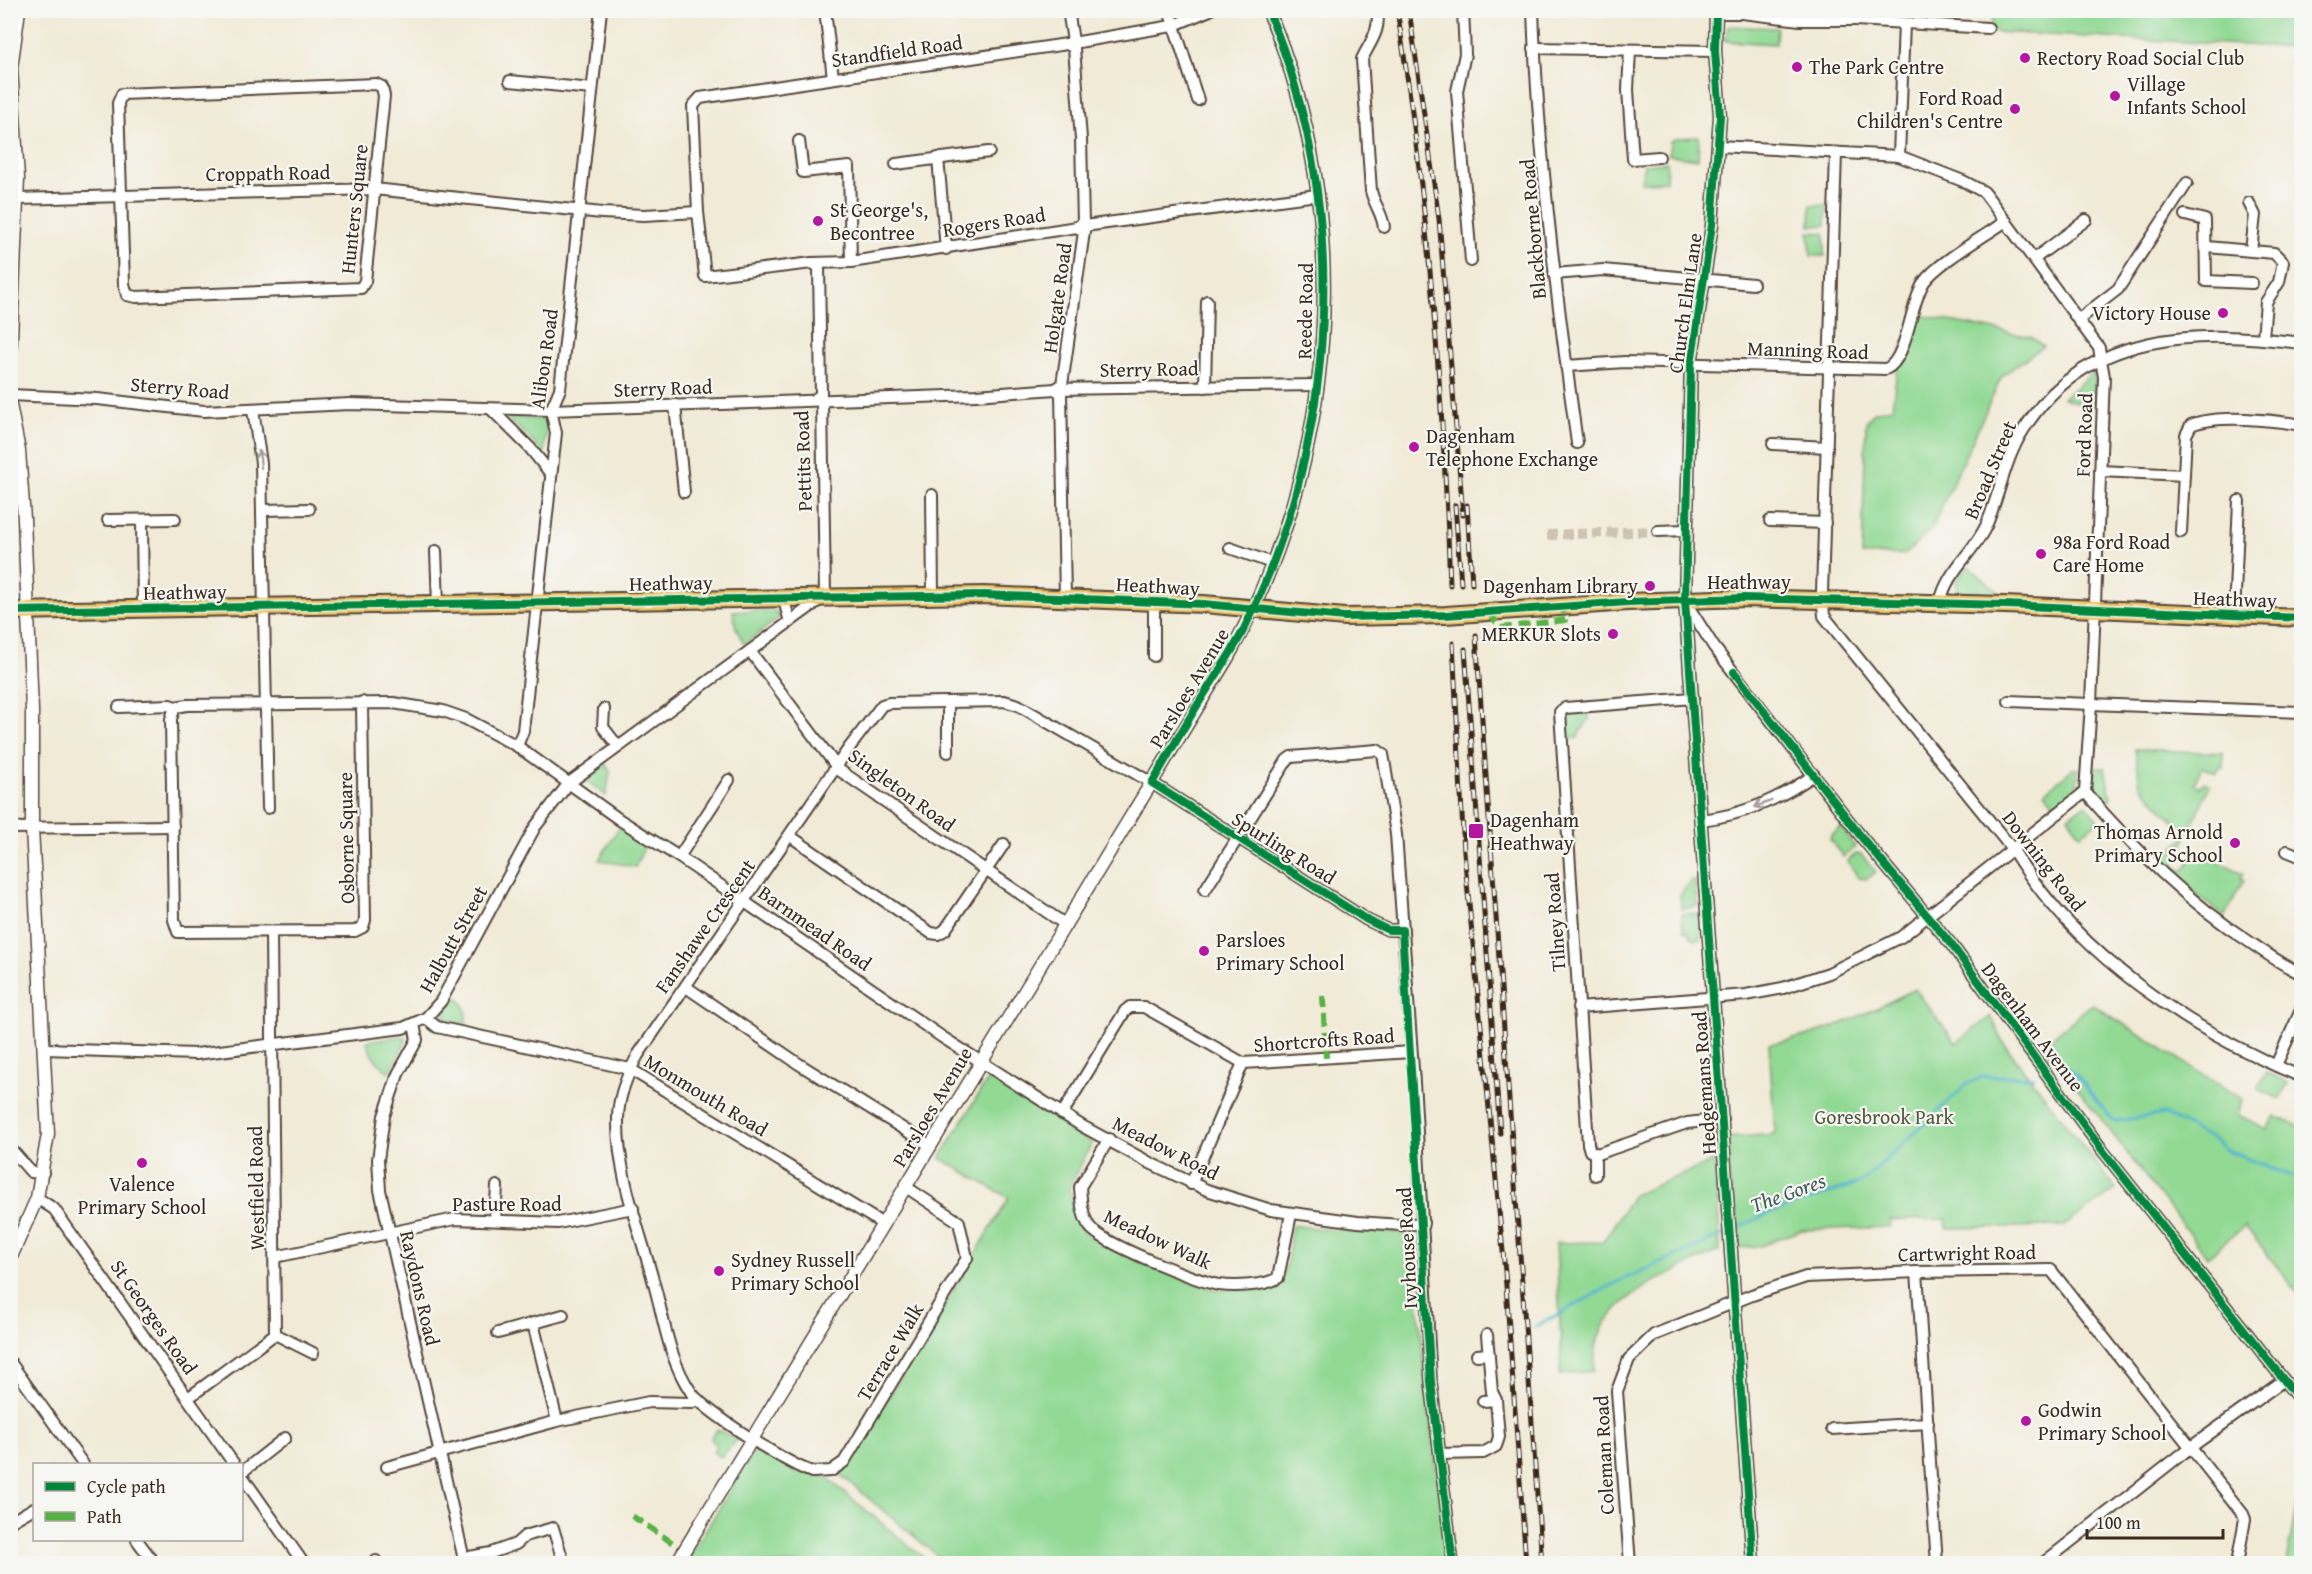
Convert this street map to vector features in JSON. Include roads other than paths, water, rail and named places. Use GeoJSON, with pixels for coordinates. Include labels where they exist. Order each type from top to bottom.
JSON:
{"type":"FeatureCollection","features":[{"type":"Feature","properties":{"kind":"main road","name":"Heathway"},"geometry":{"type":"LineString","coordinates":[[10,611],[933,595],[1154,602],[1345,617],[1392,617],[1685,600],[1822,599],[2095,608],[2301,618]]}},
{"type":"Feature","properties":{"kind":"street"},"geometry":{"type":"LineString","coordinates":[[10,360],[18,199],[12,139],[11,68],[19,10]]}},
{"type":"Feature","properties":{"kind":"street","name":"Alibon Road"},"geometry":{"type":"LineString","coordinates":[[517,746],[523,731],[556,433],[551,410],[560,389],[601,10]]}},
{"type":"Feature","properties":{"kind":"street"},"geometry":{"type":"LineString","coordinates":[[825,10],[832,78]]}},
{"type":"Feature","properties":{"kind":"street","name":"Holgate Road"},"geometry":{"type":"LineString","coordinates":[[1067,44],[1073,41],[1068,10]]}},
{"type":"Feature","properties":{"kind":"street"},"geometry":{"type":"LineString","coordinates":[[1168,10],[1198,100]]}},
{"type":"Feature","properties":{"kind":"street","name":"Standfield Road"},"geometry":{"type":"LineString","coordinates":[[698,212],[693,106],[700,98],[1067,44],[1172,26],[1210,10]]}},
{"type":"Feature","properties":{"kind":"street","name":"Reede Road"},"geometry":{"type":"LineString","coordinates":[[1253,609],[1272,563],[1299,482],[1313,422],[1324,312],[1317,195],[1299,102],[1268,10]]}},
{"type":"Feature","properties":{"kind":"street"},"geometry":{"type":"LineString","coordinates":[[1377,10],[1379,21],[1374,40],[1362,59],[1371,191],[1374,203],[1382,213],[1384,227]]}},
{"type":"Feature","properties":{"kind":"street"},"geometry":{"type":"LineString","coordinates":[[1463,10],[1465,54],[1457,91],[1471,261]]}},
{"type":"Feature","properties":{"kind":"street","name":"Blackborne Road"},"geometry":{"type":"LineString","coordinates":[[1533,10],[1534,48],[1554,274],[1577,442]]}},
{"type":"Feature","properties":{"kind":"street"},"geometry":{"type":"LineString","coordinates":[[1716,12],[1800,20],[1988,28]]}},
{"type":"Feature","properties":{"kind":"street","name":"Church Elm Lane"},"geometry":{"type":"LineString","coordinates":[[1685,600],[1691,364],[1712,225],[1718,147],[1720,105],[1715,51],[1716,12]]}},
{"type":"Feature","properties":{"kind":"street"},"geometry":{"type":"LineString","coordinates":[[1899,156],[1904,23]]}},
{"type":"Feature","properties":{"kind":"street","name":"Holgate Road"},"geometry":{"type":"LineString","coordinates":[[1055,389],[1062,385],[1084,232],[1077,227],[1083,223],[1081,139],[1074,48],[1067,44]]}},
{"type":"Feature","properties":{"kind":"street"},"geometry":{"type":"LineString","coordinates":[[1534,48],[1715,51]]}},
{"type":"Feature","properties":{"kind":"street"},"geometry":{"type":"LineString","coordinates":[[1630,50],[1628,90],[1633,159],[1659,157]]}},
{"type":"Feature","properties":{"kind":"street"},"geometry":{"type":"LineString","coordinates":[[510,81],[592,89]]}},
{"type":"Feature","properties":{"kind":"street","name":"Hunters Square"},"geometry":{"type":"LineString","coordinates":[[376,84],[382,87],[384,96],[365,281],[361,288],[136,297],[127,295],[121,196],[118,103],[122,94],[376,84]]}},
{"type":"Feature","properties":{"kind":"street"},"geometry":{"type":"LineString","coordinates":[[799,141],[803,172],[849,167],[851,262]]}},
{"type":"Feature","properties":{"kind":"street","name":"Ford Road"},"geometry":{"type":"LineString","coordinates":[[1718,147],[1899,156],[1963,181],[1984,192],[2099,348],[2104,371],[2091,704],[2085,792]]}},
{"type":"Feature","properties":{"kind":"street"},"geometry":{"type":"LineString","coordinates":[[896,164],[989,152]]}},
{"type":"Feature","properties":{"kind":"street"},"geometry":{"type":"LineString","coordinates":[[1822,599],[1836,153]]}},
{"type":"Feature","properties":{"kind":"street"},"geometry":{"type":"LineString","coordinates":[[938,159],[946,249]]}},
{"type":"Feature","properties":{"kind":"street"},"geometry":{"type":"LineString","coordinates":[[2078,320],[2118,290],[2187,183]]}},
{"type":"Feature","properties":{"kind":"street","name":"Croppath Road"},"geometry":{"type":"LineString","coordinates":[[18,199],[374,189],[644,215],[698,212]]}},
{"type":"Feature","properties":{"kind":"street","name":"Rogers Road"},"geometry":{"type":"LineString","coordinates":[[698,212],[705,276],[812,263],[851,262],[1077,227],[1317,195]]}},
{"type":"Feature","properties":{"kind":"street"},"geometry":{"type":"LineString","coordinates":[[2249,203],[2255,215],[2251,251]]}},
{"type":"Feature","properties":{"kind":"street"},"geometry":{"type":"LineString","coordinates":[[2185,215],[2205,220],[2206,280],[2252,284]]}},
{"type":"Feature","properties":{"kind":"street"},"geometry":{"type":"LineString","coordinates":[[2034,259],[2086,220]]}},
{"type":"Feature","properties":{"kind":"street","name":"Manning Road"},"geometry":{"type":"LineString","coordinates":[[1566,366],[1593,362],[1886,369],[1894,364],[1924,282],[1940,267],[2006,221]]}},
{"type":"Feature","properties":{"kind":"street"},"geometry":{"type":"LineString","coordinates":[[2207,247],[2274,252],[2283,262],[2279,282],[2266,302],[2263,338]]}},
{"type":"Feature","properties":{"kind":"street","name":"Pettits Road"},"geometry":{"type":"LineString","coordinates":[[812,263],[819,267],[821,395],[815,399]]}},
{"type":"Feature","properties":{"kind":"street"},"geometry":{"type":"LineString","coordinates":[[1554,274],[1603,270],[1704,278]]}},
{"type":"Feature","properties":{"kind":"street","name":"Church Elm Lane"},"geometry":{"type":"LineString","coordinates":[[1704,278],[1753,284]]}},
{"type":"Feature","properties":{"kind":"street"},"geometry":{"type":"LineString","coordinates":[[1205,387],[1207,301]]}},
{"type":"Feature","properties":{"kind":"street","name":"Broad Street"},"geometry":{"type":"LineString","coordinates":[[1940,603],[1946,581],[1975,546],[1987,524],[2024,428],[2053,393],[2102,358],[2118,350],[2181,338],[2263,338],[2301,343]]}},
{"type":"Feature","properties":{"kind":"street","name":"Sterry Road"},"geometry":{"type":"LineString","coordinates":[[10,396],[97,399],[204,411],[350,404],[551,410],[976,395],[1055,389],[1318,385]]}},
{"type":"Feature","properties":{"kind":"street"},"geometry":{"type":"LineString","coordinates":[[1055,389],[1061,393],[1065,598]]}},
{"type":"Feature","properties":{"kind":"street","name":"Pettits Road"},"geometry":{"type":"LineString","coordinates":[[815,399],[822,402],[825,596]]}},
{"type":"Feature","properties":{"kind":"street"},"geometry":{"type":"LineString","coordinates":[[10,405],[19,451],[28,611],[32,710],[32,828],[48,1134],[37,1198],[10,1258]]}},
{"type":"Feature","properties":{"kind":"street"},"geometry":{"type":"LineString","coordinates":[[675,405],[684,492]]}},
{"type":"Feature","properties":{"kind":"street"},"geometry":{"type":"LineString","coordinates":[[491,409],[530,447],[551,474]]}},
{"type":"Feature","properties":{"kind":"street"},"geometry":{"type":"LineString","coordinates":[[253,410],[261,463],[263,510],[268,808]]}},
{"type":"Feature","properties":{"kind":"street"},"geometry":{"type":"LineString","coordinates":[[2181,532],[2186,435],[2191,425],[2217,420],[2270,421],[2301,425]]}},
{"type":"Feature","properties":{"kind":"street"},"geometry":{"type":"LineString","coordinates":[[1773,444],[1827,447]]}},
{"type":"Feature","properties":{"kind":"street"},"geometry":{"type":"LineString","coordinates":[[2100,471],[2184,475]]}},
{"type":"Feature","properties":{"kind":"street"},"geometry":{"type":"LineString","coordinates":[[932,495],[933,595]]}},
{"type":"Feature","properties":{"kind":"street"},"geometry":{"type":"LineString","coordinates":[[2234,616],[2239,501]]}},
{"type":"Feature","properties":{"kind":"street"},"geometry":{"type":"LineString","coordinates":[[263,510],[309,509]]}},
{"type":"Feature","properties":{"kind":"street"},"geometry":{"type":"LineString","coordinates":[[108,520],[175,519]]}},
{"type":"Feature","properties":{"kind":"street"},"geometry":{"type":"LineString","coordinates":[[142,520],[143,609]]}},
{"type":"Feature","properties":{"kind":"street"},"geometry":{"type":"LineString","coordinates":[[1770,521],[1825,523]]}},
{"type":"Feature","properties":{"kind":"street"},"geometry":{"type":"LineString","coordinates":[[1658,531],[1686,530]]}},
{"type":"Feature","properties":{"kind":"street"},"geometry":{"type":"LineString","coordinates":[[1230,548],[1272,563]]}},
{"type":"Feature","properties":{"kind":"street"},"geometry":{"type":"LineString","coordinates":[[436,551],[438,604]]}},
{"type":"Feature","properties":{"kind":"street","name":"Halbutt Street"},"geometry":{"type":"LineString","coordinates":[[45,1049],[196,1054],[403,1028],[426,1018],[452,984],[535,827],[569,783],[617,745],[825,596]]}},
{"type":"Feature","properties":{"kind":"street"},"geometry":{"type":"LineString","coordinates":[[783,597],[790,622]]}},
{"type":"Feature","properties":{"kind":"street","name":"Downing Road"},"geometry":{"type":"LineString","coordinates":[[1822,599],[1824,616],[2013,850],[2030,879],[2075,929],[2147,991],[2220,1037],[2301,1077]]}},
{"type":"Feature","properties":{"kind":"street","name":"Dagenham Avenue"},"geometry":{"type":"LineString","coordinates":[[1685,600],[1694,619],[1734,672],[1814,776],[1928,916],[2050,1076],[2103,1151],[2301,1403]]}},
{"type":"Feature","properties":{"kind":"street","name":"Hedgemans Road"},"geometry":{"type":"LineString","coordinates":[[1685,600],[1723,1119],[1752,1563]]}},
{"type":"Feature","properties":{"kind":"street"},"geometry":{"type":"LineString","coordinates":[[1154,602],[1154,656]]}},
{"type":"Feature","properties":{"kind":"street","name":"Parsloes Avenue"},"geometry":{"type":"LineString","coordinates":[[676,1563],[1152,783],[1228,657],[1253,609]]}},
{"type":"Feature","properties":{"kind":"street","name":"Singleton Road"},"geometry":{"type":"LineString","coordinates":[[750,651],[827,758],[837,767],[985,872],[1066,925]]}},
{"type":"Feature","properties":{"kind":"street","name":"Tilney Road"},"geometry":{"type":"LineString","coordinates":[[1595,1175],[1595,1154],[1590,1151],[1588,1144],[1560,712],[1565,708],[1693,698]]}},
{"type":"Feature","properties":{"kind":"street"},"geometry":{"type":"LineString","coordinates":[[2009,700],[2301,712]]}},
{"type":"Feature","properties":{"kind":"street","name":"Fanshawe Crescent"},"geometry":{"type":"LineString","coordinates":[[753,1438],[698,1400],[679,1370],[669,1348],[620,1153],[618,1126],[620,1099],[630,1070],[744,901],[882,705],[1004,701],[1018,705],[1152,783]]}},
{"type":"Feature","properties":{"kind":"street"},"geometry":{"type":"LineString","coordinates":[[120,707],[362,702]]}},
{"type":"Feature","properties":{"kind":"street","name":"Barnmead Road"},"geometry":{"type":"LineString","coordinates":[[362,702],[402,704],[443,711],[493,731],[653,842],[679,857],[982,1062]]}},
{"type":"Feature","properties":{"kind":"street","name":"Osborne Square"},"geometry":{"type":"LineString","coordinates":[[175,707],[171,719],[174,927],[178,932],[356,931],[363,927],[365,920],[362,702]]}},
{"type":"Feature","properties":{"kind":"street"},"geometry":{"type":"LineString","coordinates":[[948,702],[948,752]]}},
{"type":"Feature","properties":{"kind":"street"},"geometry":{"type":"LineString","coordinates":[[604,709],[603,727],[617,745]]}},
{"type":"Feature","properties":{"kind":"street","name":"Ivyhouse Road"},"geometry":{"type":"LineString","coordinates":[[1205,890],[1240,839],[1283,764],[1291,758],[1380,751],[1385,758],[1396,834],[1423,1223],[1431,1382],[1453,1563]]}},
{"type":"Feature","properties":{"kind":"street"},"geometry":{"type":"LineString","coordinates":[[1701,820],[1742,812],[1782,797],[1814,776]]}},
{"type":"Feature","properties":{"kind":"street"},"geometry":{"type":"LineString","coordinates":[[679,857],[729,780]]}},
{"type":"Feature","properties":{"kind":"street","name":"Spurling Road"},"geometry":{"type":"LineString","coordinates":[[1152,783],[1367,920],[1388,930],[1402,930]]}},
{"type":"Feature","properties":{"kind":"street"},"geometry":{"type":"LineString","coordinates":[[1578,1008],[1714,999],[1784,988],[1829,973],[1883,947],[1928,916],[2085,792],[2141,856],[2185,895],[2238,935],[2301,974]]}},
{"type":"Feature","properties":{"kind":"street"},"geometry":{"type":"LineString","coordinates":[[10,828],[173,826]]}},
{"type":"Feature","properties":{"kind":"street"},"geometry":{"type":"LineString","coordinates":[[790,836],[931,933],[938,934],[945,930],[1004,844]]}},
{"type":"Feature","properties":{"kind":"street"},"geometry":{"type":"LineString","coordinates":[[2287,851],[2301,857]]}},
{"type":"Feature","properties":{"kind":"street","name":"Westfield Road"},"geometry":{"type":"LineString","coordinates":[[271,933],[275,1334]]}},
{"type":"Feature","properties":{"kind":"street"},"geometry":{"type":"LineString","coordinates":[[686,987],[799,1064],[931,1146]]}},
{"type":"Feature","properties":{"kind":"street","name":"Shortcrofts Road"},"geometry":{"type":"LineString","coordinates":[[1062,1114],[1130,1006],[1144,1007],[1243,1063],[1411,1052]]}},
{"type":"Feature","properties":{"kind":"street"},"geometry":{"type":"LineString","coordinates":[[2276,1065],[2301,1008]]}},
{"type":"Feature","properties":{"kind":"street","name":"Monmouth Road"},"geometry":{"type":"LineString","coordinates":[[426,1018],[437,1027],[630,1070],[884,1224]]}},
{"type":"Feature","properties":{"kind":"street","name":"Raydons Road"},"geometry":{"type":"LineString","coordinates":[[414,1024],[417,1040],[393,1088],[381,1130],[379,1183],[465,1561]]}},
{"type":"Feature","properties":{"kind":"street","name":"Meadow Road"},"geometry":{"type":"LineString","coordinates":[[982,1062],[1062,1114],[1191,1184],[1245,1203],[1291,1214],[1401,1225],[1423,1223]]}},
{"type":"Feature","properties":{"kind":"street"},"geometry":{"type":"LineString","coordinates":[[1191,1184],[1243,1063]]}},
{"type":"Feature","properties":{"kind":"street"},"geometry":{"type":"LineString","coordinates":[[1595,1154],[1687,1123],[1723,1119]]}},
{"type":"Feature","properties":{"kind":"street","name":"Meadow Walk"},"geometry":{"type":"LineString","coordinates":[[1109,1139],[1080,1188],[1086,1219],[1095,1233],[1155,1262],[1222,1286],[1271,1282],[1278,1278],[1281,1269],[1291,1214]]}},
{"type":"Feature","properties":{"kind":"street"},"geometry":{"type":"LineString","coordinates":[[10,1148],[31,1172],[43,1173]]}},
{"type":"Feature","properties":{"kind":"street"},"geometry":{"type":"LineString","coordinates":[[495,1219],[497,1186]]}},
{"type":"Feature","properties":{"kind":"street","name":"Terrace Walk"},"geometry":{"type":"LineString","coordinates":[[753,1438],[812,1472],[831,1471],[844,1462],[967,1258],[959,1222],[906,1187]]}},
{"type":"Feature","properties":{"kind":"street","name":"St Georges Road"},"geometry":{"type":"LineString","coordinates":[[37,1198],[54,1209],[233,1463]]}},
{"type":"Feature","properties":{"kind":"street","name":"Pasture Road"},"geometry":{"type":"LineString","coordinates":[[275,1257],[455,1219],[558,1223],[633,1208]]}},
{"type":"Feature","properties":{"kind":"street","name":"Cartwright Road"},"geometry":{"type":"LineString","coordinates":[[1734,1304],[1806,1277],[1917,1272],[2050,1270],[2055,1272],[2191,1447]]}},
{"type":"Feature","properties":{"kind":"street"},"geometry":{"type":"LineString","coordinates":[[1917,1272],[1937,1563]]}},
{"type":"Feature","properties":{"kind":"street","name":"Coleman Road"},"geometry":{"type":"LineString","coordinates":[[1630,1563],[1617,1409],[1617,1390],[1621,1374],[1629,1359],[1654,1335],[1734,1304]]}},
{"type":"Feature","properties":{"kind":"street"},"geometry":{"type":"LineString","coordinates":[[498,1333],[563,1315]]}},
{"type":"Feature","properties":{"kind":"street"},"geometry":{"type":"LineString","coordinates":[[533,1323],[557,1421]]}},
{"type":"Feature","properties":{"kind":"street"},"geometry":{"type":"LineString","coordinates":[[188,1398],[275,1334],[313,1353]]}},
{"type":"Feature","properties":{"kind":"street"},"geometry":{"type":"LineString","coordinates":[[1440,1454],[1483,1453],[1496,1446],[1499,1437],[1487,1335]]}},
{"type":"Feature","properties":{"kind":"street"},"geometry":{"type":"LineString","coordinates":[[1477,1355],[1489,1354]]}},
{"type":"Feature","properties":{"kind":"street"},"geometry":{"type":"LineString","coordinates":[[10,1362],[82,1463]]}},
{"type":"Feature","properties":{"kind":"street"},"geometry":{"type":"LineString","coordinates":[[2042,1563],[2191,1447],[2284,1380]]}},
{"type":"Feature","properties":{"kind":"street"},"geometry":{"type":"LineString","coordinates":[[387,1467],[557,1421],[649,1402],[691,1403],[698,1400]]}},
{"type":"Feature","properties":{"kind":"street"},"geometry":{"type":"LineString","coordinates":[[1483,1401],[1496,1400]]}},
{"type":"Feature","properties":{"kind":"street"},"geometry":{"type":"LineString","coordinates":[[1832,1429],[1928,1423]]}},
{"type":"Feature","properties":{"kind":"street"},"geometry":{"type":"LineString","coordinates":[[243,1473],[285,1438]]}},
{"type":"Feature","properties":{"kind":"street"},"geometry":{"type":"LineString","coordinates":[[2191,1447],[2245,1520],[2237,1563]]}},
{"type":"Feature","properties":{"kind":"street"},"geometry":{"type":"LineString","coordinates":[[243,1475],[303,1563]]}},
{"type":"Feature","properties":{"kind":"street"},"geometry":{"type":"LineString","coordinates":[[10,1522],[33,1509]]}},
{"type":"Feature","properties":{"kind":"street"},"geometry":{"type":"LineString","coordinates":[[465,1561],[516,1544],[525,1536],[553,1528],[564,1563]]}},
{"type":"Feature","properties":{"kind":"street"},"geometry":{"type":"LineString","coordinates":[[138,1541],[155,1563]]}},
{"type":"Feature","properties":{"kind":"waterway","name":"The Gores"},"geometry":{"type":"LineString","coordinates":[[2058,1063],[2066,1066],[2080,1079],[2115,1121],[2164,1114],[2216,1141],[2227,1151],[2302,1180]]}},
{"type":"Feature","properties":{"kind":"waterway","name":"The Gores"},"geometry":{"type":"LineString","coordinates":[[1733,1230],[1767,1214],[1862,1182],[1967,1084],[1984,1076],[2034,1077]]}},
{"type":"Feature","properties":{"kind":"waterway","name":"The Gores"},"geometry":{"type":"LineString","coordinates":[[1535,1327],[1615,1283],[1727,1233]]}},
{"type":"Feature","properties":{"kind":"tunnel"},"geometry":{"type":"LineString","coordinates":[[1547,535],[1658,531]]}},
{"type":"Feature","properties":{"kind":"railway"},"geometry":{"type":"LineString","coordinates":[[1397,10],[1417,153],[1433,297],[1450,585]]}},
{"type":"Feature","properties":{"kind":"railway"},"geometry":{"type":"LineString","coordinates":[[1409,10],[1439,219],[1463,515]]}},
{"type":"Feature","properties":{"kind":"railway"},"geometry":{"type":"LineString","coordinates":[[1455,505],[1461,584]]}},
{"type":"Feature","properties":{"kind":"railway"},"geometry":{"type":"LineString","coordinates":[[1467,505],[1472,584]]}},
{"type":"Feature","properties":{"kind":"railway"},"geometry":{"type":"LineString","coordinates":[[1476,635],[1542,1564]]}},
{"type":"Feature","properties":{"kind":"railway"},"geometry":{"type":"LineString","coordinates":[[1453,643],[1464,852],[1505,1272],[1526,1564]]}},
{"type":"Feature","properties":{"kind":"railway"},"geometry":{"type":"LineString","coordinates":[[1465,649],[1500,1133]]}},
{"type":"Feature","properties":{"kind":"place","name":"Rectory Road Social Club"},"geometry":{"type":"Point","coordinates":[2025,58]}},
{"type":"Feature","properties":{"kind":"place","name":"The Park Centre"},"geometry":{"type":"Point","coordinates":[1797,67]}},
{"type":"Feature","properties":{"kind":"place","name":"Village Infants School"},"geometry":{"type":"Point","coordinates":[2115,96]}},
{"type":"Feature","properties":{"kind":"place","name":"Ford Road Children's Centre"},"geometry":{"type":"Point","coordinates":[2015,109]}},
{"type":"Feature","properties":{"kind":"place","name":"St George's, Becontree"},"geometry":{"type":"Point","coordinates":[818,221]}},
{"type":"Feature","properties":{"kind":"place","name":"Victory House"},"geometry":{"type":"Point","coordinates":[2223,313]}},
{"type":"Feature","properties":{"kind":"place","name":"Dagenham Telephone Exchange"},"geometry":{"type":"Point","coordinates":[1414,447]}},
{"type":"Feature","properties":{"kind":"place","name":"98a Ford Road Care Home"},"geometry":{"type":"Point","coordinates":[2041,554]}},
{"type":"Feature","properties":{"kind":"place","name":"Dagenham Library"},"geometry":{"type":"Point","coordinates":[1650,586]}},
{"type":"Feature","properties":{"kind":"place","name":"MERKUR Slots"},"geometry":{"type":"Point","coordinates":[1613,634]}},
{"type":"Feature","properties":{"kind":"place","name":"Dagenham Heathway"},"geometry":{"type":"Point","coordinates":[1476,831]}},
{"type":"Feature","properties":{"kind":"place","name":"Thomas Arnold Primary School"},"geometry":{"type":"Point","coordinates":[2235,843]}},
{"type":"Feature","properties":{"kind":"place","name":"Parsloes Primary School"},"geometry":{"type":"Point","coordinates":[1204,951]}},
{"type":"Feature","properties":{"kind":"place","name":"Valence Primary School"},"geometry":{"type":"Point","coordinates":[142,1163]}},
{"type":"Feature","properties":{"kind":"place","name":"Sydney Russell Primary School"},"geometry":{"type":"Point","coordinates":[719,1271]}},
{"type":"Feature","properties":{"kind":"place","name":"Godwin Primary School"},"geometry":{"type":"Point","coordinates":[2026,1421]}},
{"type":"Feature","properties":{"kind":"park label","name":"Goresbrook Park"},"geometry":{"type":"Point","coordinates":[1884,1117]}}]}
